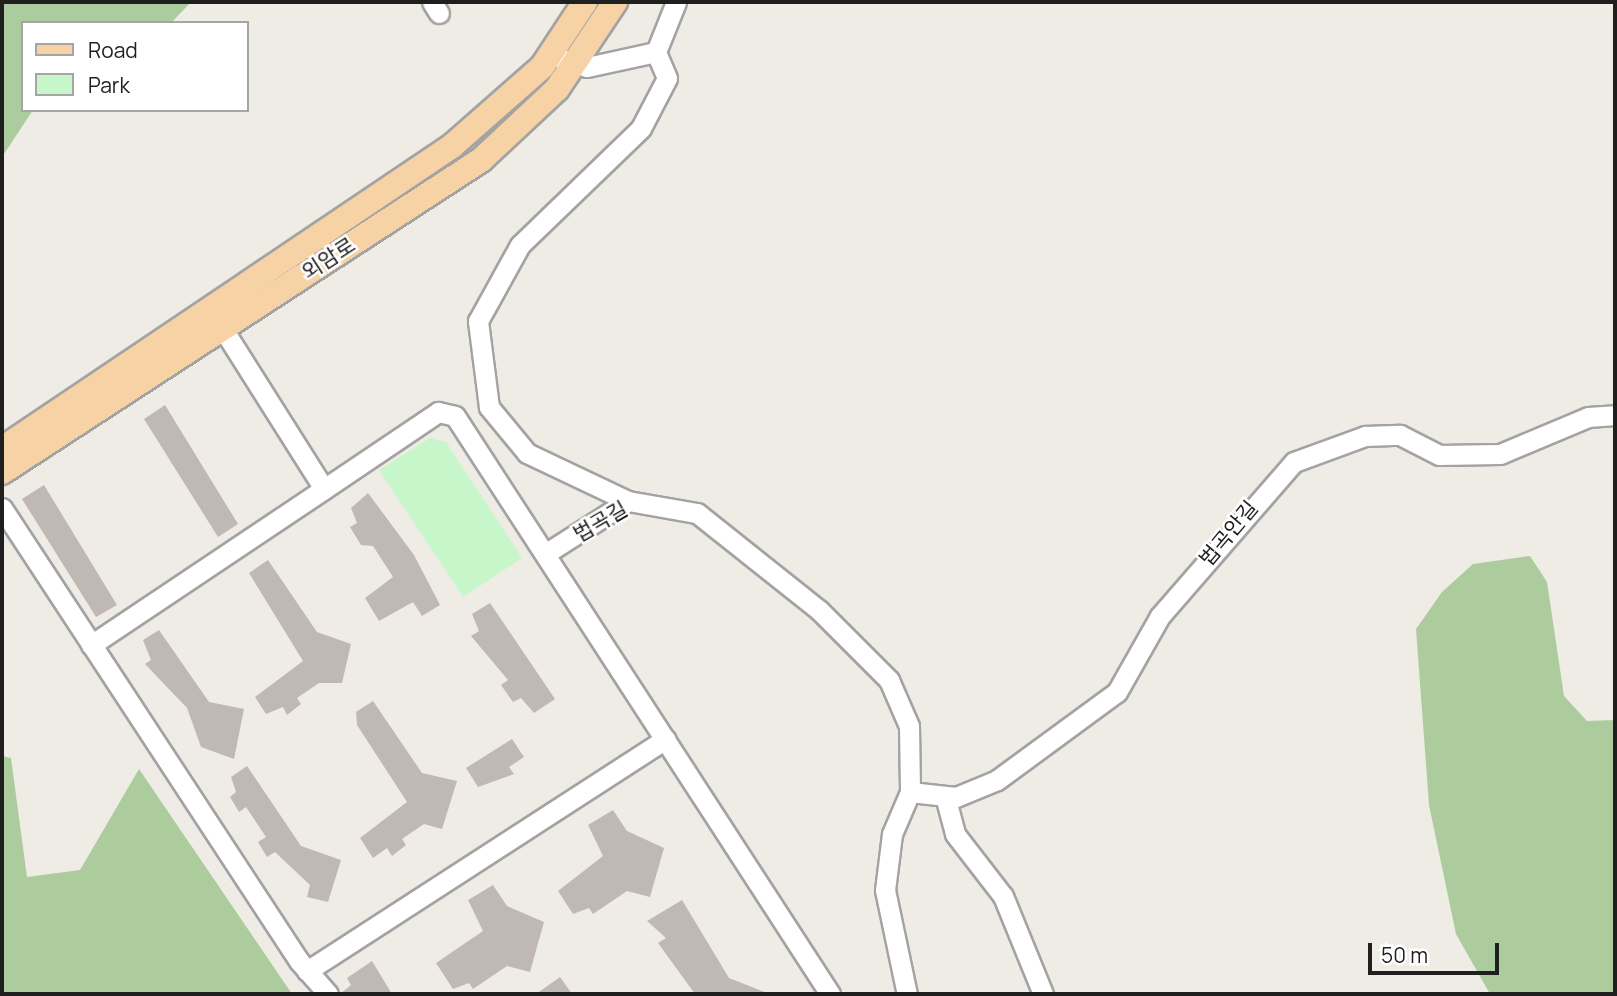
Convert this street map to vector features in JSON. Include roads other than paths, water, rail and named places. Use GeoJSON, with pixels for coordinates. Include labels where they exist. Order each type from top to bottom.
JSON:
{"type":"FeatureCollection","features":[{"type":"Feature","properties":{"kind":"main road","name":"외암로"},"geometry":{"type":"LineString","coordinates":[[563,59],[584,2]]}},
{"type":"Feature","properties":{"kind":"main road","name":"외암로"},"geometry":{"type":"LineString","coordinates":[[2,472],[452,146],[563,59],[615,2]]}},
{"type":"Feature","properties":{"kind":"main road","name":"외암로"},"geometry":{"type":"LineString","coordinates":[[2,449],[216,318]]}},
{"type":"Feature","properties":{"kind":"street"},"geometry":{"type":"LineString","coordinates":[[628,501],[527,453],[489,407],[478,321],[520,245],[641,128],[667,78],[656,52],[676,2]]}},
{"type":"Feature","properties":{"kind":"street"},"geometry":{"type":"LineString","coordinates":[[563,59],[629,62],[656,52]]}},
{"type":"Feature","properties":{"kind":"street"},"geometry":{"type":"LineString","coordinates":[[216,318],[324,489]]}},
{"type":"Feature","properties":{"kind":"street"},"geometry":{"type":"LineString","coordinates":[[90,645],[438,412],[455,416],[830,994]]}},
{"type":"Feature","properties":{"kind":"street","name":"법곡안길"},"geometry":{"type":"LineString","coordinates":[[910,792],[945,796],[997,779],[1117,692],[1160,616],[1268,485],[1294,462],[1377,436],[1400,435],[1439,455],[1500,454],[1588,417],[1615,415]]}},
{"type":"Feature","properties":{"kind":"street","name":"법곡길"},"geometry":{"type":"LineString","coordinates":[[545,554],[628,501],[696,513],[819,610],[889,680],[909,726],[910,792],[892,834],[885,890],[907,994]]}},
{"type":"Feature","properties":{"kind":"street"},"geometry":{"type":"LineString","coordinates":[[2,508],[307,971],[328,994]]}},
{"type":"Feature","properties":{"kind":"street"},"geometry":{"type":"LineString","coordinates":[[307,971],[665,739]]}},
{"type":"Feature","properties":{"kind":"street"},"geometry":{"type":"LineString","coordinates":[[945,796],[955,834],[1003,896],[1043,994]]}}]}
